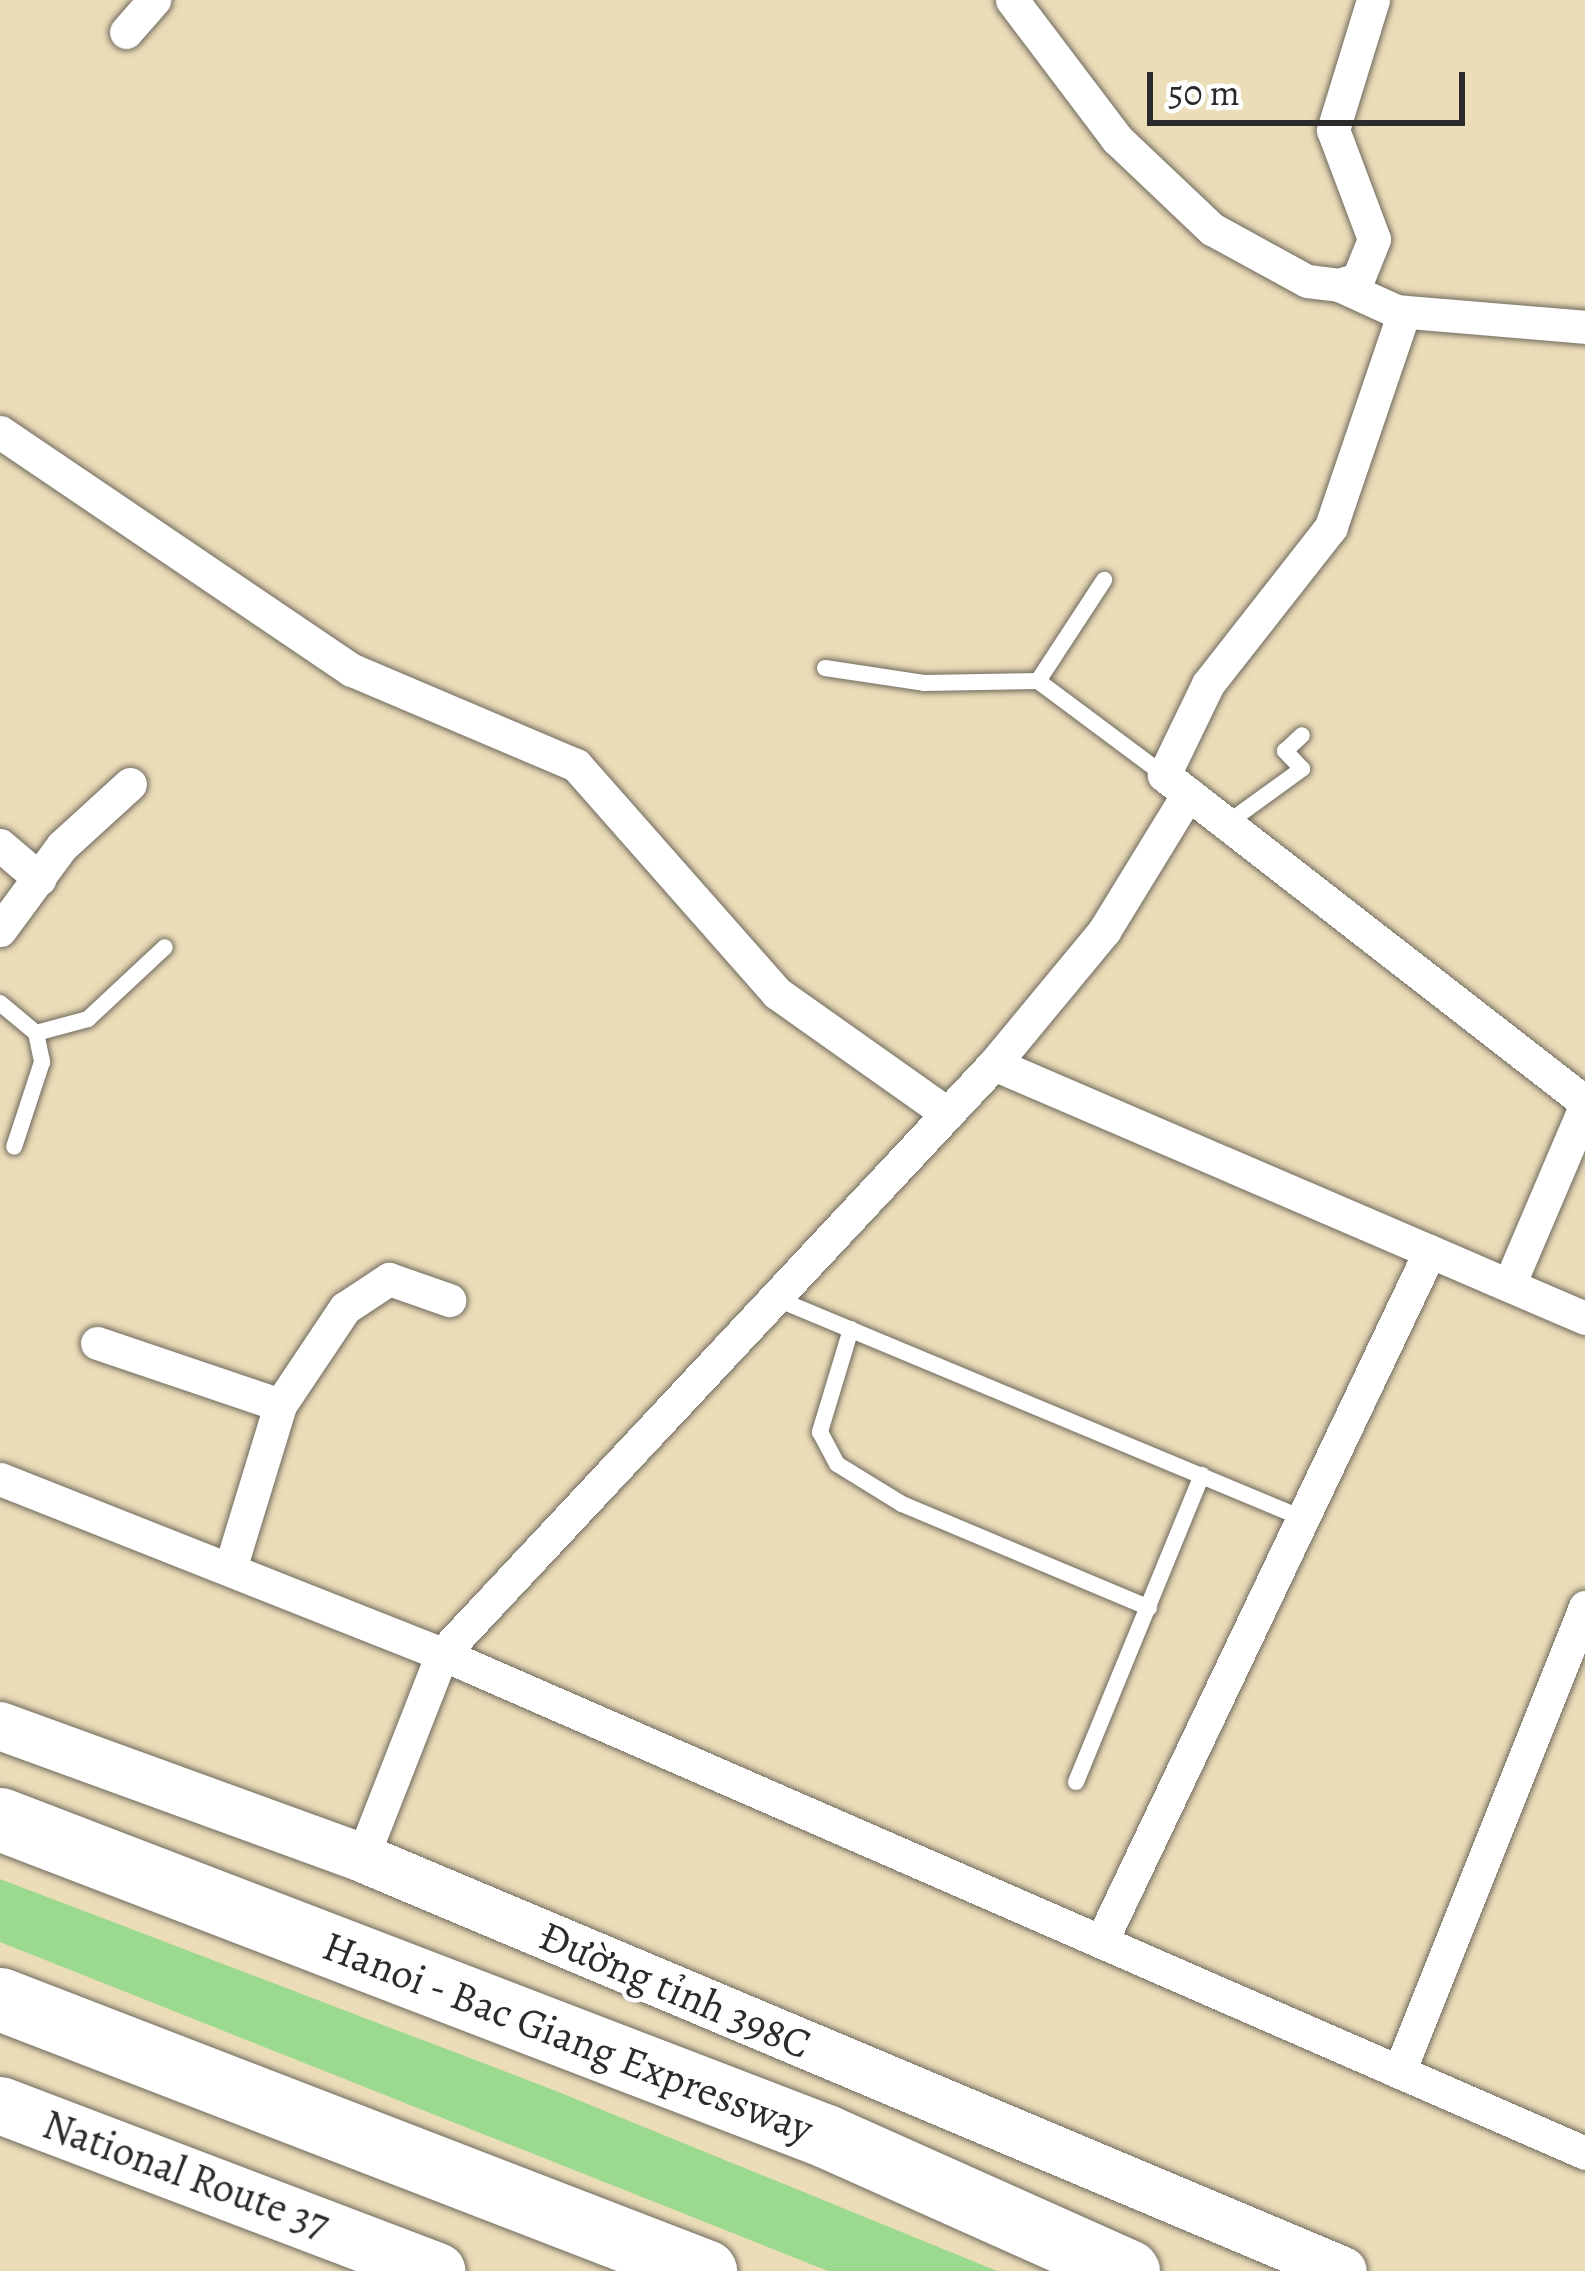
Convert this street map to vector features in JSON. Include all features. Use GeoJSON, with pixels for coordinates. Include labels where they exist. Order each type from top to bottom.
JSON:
{"type":"FeatureCollection","features":[{"type":"Feature","properties":{"kind":"highway","name":"Hanoi - Bac Giang Expressway"},"geometry":{"type":"LineString","coordinates":[[0,1819],[826,2136],[1129,2271]]}},
{"type":"Feature","properties":{"kind":"highway"},"geometry":{"type":"LineString","coordinates":[[0,1999],[705,2271]]}},
{"type":"Feature","properties":{"kind":"highway","name":"National Route 37"},"geometry":{"type":"LineString","coordinates":[[0,2105],[437,2271]]}},
{"type":"Feature","properties":{"kind":"main road","name":"Đường tỉnh 398C"},"geometry":{"type":"LineString","coordinates":[[0,1726],[362,1858],[1343,2271]]}},
{"type":"Feature","properties":{"kind":"street"},"geometry":{"type":"LineString","coordinates":[[126,32],[154,0]]}},
{"type":"Feature","properties":{"kind":"street"},"geometry":{"type":"LineString","coordinates":[[1012,0],[1117,139],[1212,230],[1307,280],[1340,285],[1404,312],[1585,327]]}},
{"type":"Feature","properties":{"kind":"street"},"geometry":{"type":"LineString","coordinates":[[1340,285],[1358,279],[1374,239],[1333,130],[1373,0]]}},
{"type":"Feature","properties":{"kind":"street"},"geometry":{"type":"LineString","coordinates":[[362,1858],[442,1654],[994,1064],[1104,932],[1176,784],[1208,685],[1331,527],[1404,312]]}},
{"type":"Feature","properties":{"kind":"street"},"geometry":{"type":"LineString","coordinates":[[0,432],[352,670],[576,765],[777,993],[948,1114]]}},
{"type":"Feature","properties":{"kind":"street"},"geometry":{"type":"LineString","coordinates":[[0,930],[130,784]]}},
{"type":"Feature","properties":{"kind":"street"},"geometry":{"type":"LineString","coordinates":[[1176,784],[1585,1105],[1509,1285]]}},
{"type":"Feature","properties":{"kind":"street"},"geometry":{"type":"LineString","coordinates":[[0,845],[40,880]]}},
{"type":"Feature","properties":{"kind":"street"},"geometry":{"type":"LineString","coordinates":[[994,1064],[1585,1318]]}},
{"type":"Feature","properties":{"kind":"street"},"geometry":{"type":"LineString","coordinates":[[1101,1942],[1430,1251]]}},
{"type":"Feature","properties":{"kind":"street"},"geometry":{"type":"LineString","coordinates":[[230,1569],[280,1405],[370,1286],[389,1279],[449,1300]]}},
{"type":"Feature","properties":{"kind":"street"},"geometry":{"type":"LineString","coordinates":[[97,1343],[280,1405]]}},
{"type":"Feature","properties":{"kind":"street"},"geometry":{"type":"LineString","coordinates":[[0,1479],[442,1654],[1585,2153]]}},
{"type":"Feature","properties":{"kind":"street"},"geometry":{"type":"LineString","coordinates":[[1399,2072],[1585,1607]]}},
{"type":"Feature","properties":{"kind":"lane"},"geometry":{"type":"LineString","coordinates":[[1039,681],[1104,580]]}},
{"type":"Feature","properties":{"kind":"lane"},"geometry":{"type":"LineString","coordinates":[[825,668],[924,683],[1039,681],[1176,784]]}},
{"type":"Feature","properties":{"kind":"lane"},"geometry":{"type":"LineString","coordinates":[[1226,824],[1302,769],[1286,751],[1302,735]]}},
{"type":"Feature","properties":{"kind":"lane"},"geometry":{"type":"LineString","coordinates":[[36,1033],[88,1019],[165,947]]}},
{"type":"Feature","properties":{"kind":"lane"},"geometry":{"type":"LineString","coordinates":[[0,1003],[36,1033],[42,1062],[14,1147]]}},
{"type":"Feature","properties":{"kind":"lane"},"geometry":{"type":"LineString","coordinates":[[775,1298],[1302,1518]]}},
{"type":"Feature","properties":{"kind":"lane"},"geometry":{"type":"LineString","coordinates":[[851,1329],[820,1432],[836,1464],[902,1504],[1149,1608]]}},
{"type":"Feature","properties":{"kind":"lane"},"geometry":{"type":"LineString","coordinates":[[1076,1782],[1202,1475]]}},
{"type":"Feature","properties":{"kind":"green space"},"geometry":{"type":"Polygon","coordinates":[[[0,1879],[551,2089],[997,2271],[828,2271],[0,1942],[0,1879]]]}}]}
